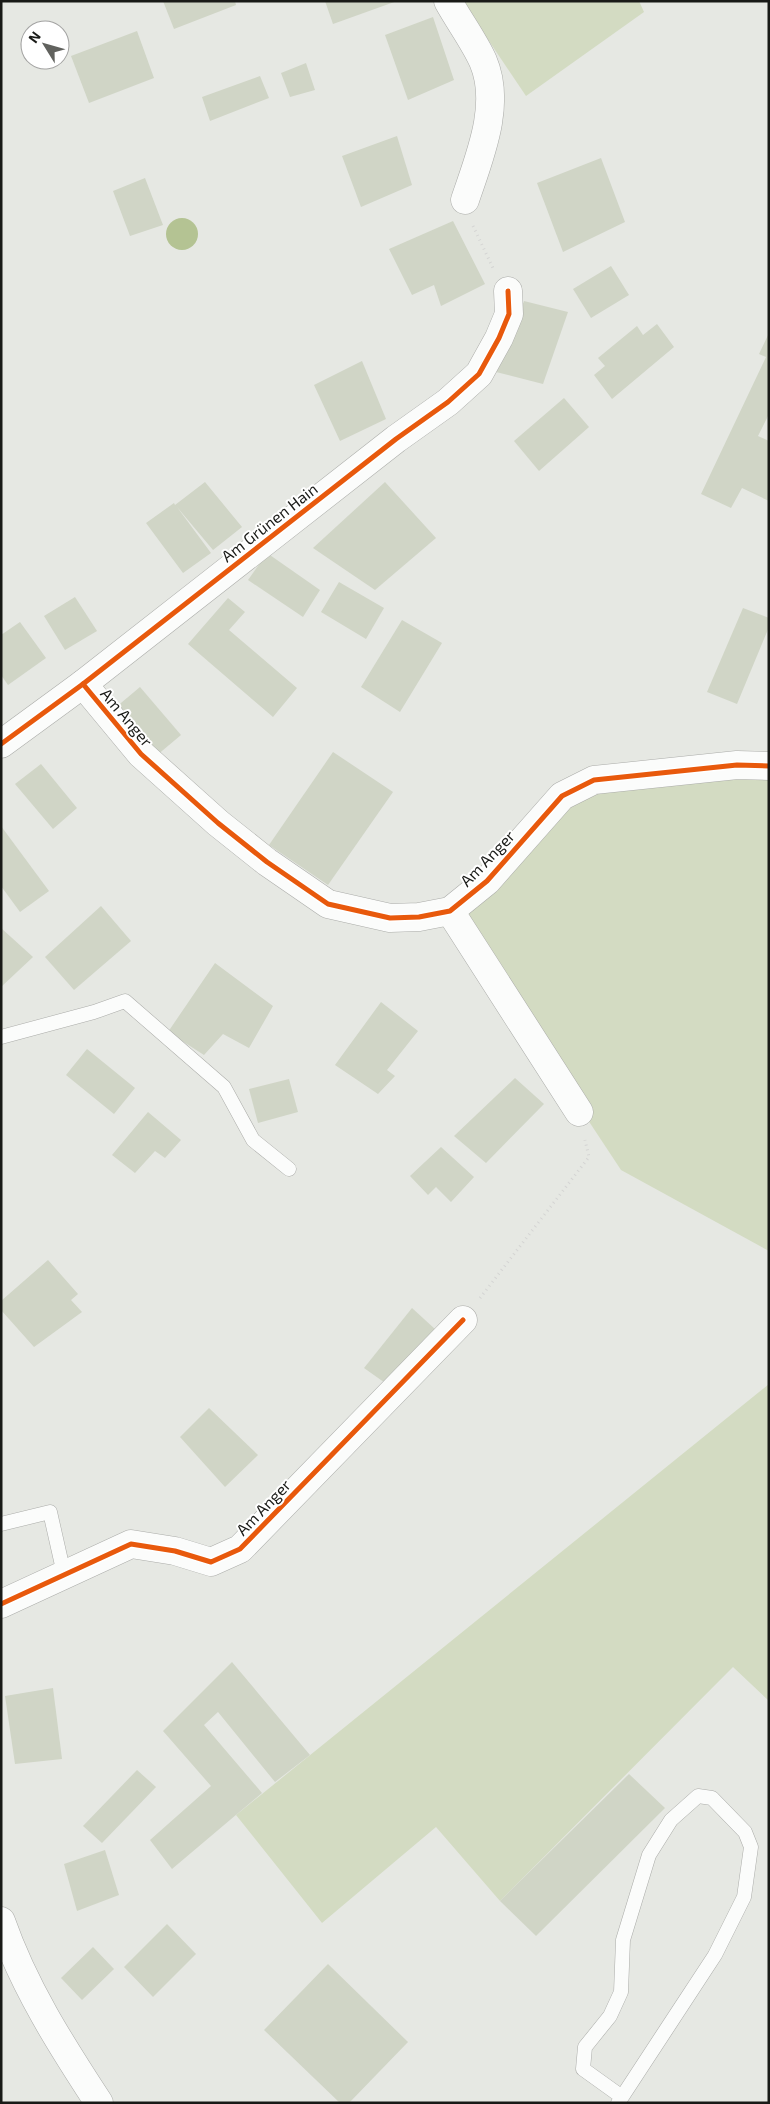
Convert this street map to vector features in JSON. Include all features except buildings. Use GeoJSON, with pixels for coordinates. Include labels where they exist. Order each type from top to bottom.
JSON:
{"type":"FeatureCollection","features":[{"type":"Feature","properties":{"kind":"street"},"geometry":{"type":"LineString","coordinates":[[448,1],[483,62],[488,80],[490,102],[484,138],[465,200]]}},
{"type":"Feature","properties":{"kind":"street","name":"Am Grünen Hain"},"geometry":{"type":"LineString","coordinates":[[1,744],[83,684],[396,439],[448,402],[479,374],[500,338],[510,314],[508,291]]}},
{"type":"Feature","properties":{"kind":"street","name":"Am Anger"},"geometry":{"type":"LineString","coordinates":[[83,684],[141,754],[267,862],[328,904],[390,918],[419,917],[450,911],[487,881],[562,796],[594,780],[737,764],[769,766]]}},
{"type":"Feature","properties":{"kind":"street"},"geometry":{"type":"LineString","coordinates":[[450,911],[579,1112]]}},
{"type":"Feature","properties":{"kind":"street","name":"Am Anger"},"geometry":{"type":"LineString","coordinates":[[1,1604],[131,1544],[175,1551],[211,1562],[240,1549],[463,1320]]}},
{"type":"Feature","properties":{"kind":"street"},"geometry":{"type":"LineString","coordinates":[[1,1922],[13,1956],[45,2018],[99,2103]]}},
{"type":"Feature","properties":{"kind":"lane"},"geometry":{"type":"LineString","coordinates":[[1,1037],[94,1012],[125,1001],[224,1087],[253,1140],[290,1169]]}},
{"type":"Feature","properties":{"kind":"lane"},"geometry":{"type":"LineString","coordinates":[[1,1524],[50,1512],[64,1574]]}},
{"type":"Feature","properties":{"kind":"lane"},"geometry":{"type":"LineString","coordinates":[[698,1796],[712,1798],[745,1832],[751,1847],[744,1897],[715,1955],[620,2100],[583,2069],[585,2047],[610,2016],[621,1992],[623,1940],[649,1855],[671,1820],[698,1796]]}},
{"type":"Feature","properties":{"kind":"path"},"geometry":{"type":"LineString","coordinates":[[465,200],[466,210],[497,275],[508,291]]}},
{"type":"Feature","properties":{"kind":"path"},"geometry":{"type":"LineString","coordinates":[[463,1320],[589,1157],[579,1112]]}},
{"type":"Feature","properties":{"kind":"shaded area"},"geometry":{"type":"Polygon","coordinates":[[[462,1],[639,1],[644,12],[526,96],[462,1]]]}},
{"type":"Feature","properties":{"kind":"shaded area"},"geometry":{"type":"Polygon","coordinates":[[[182,218],[188,219],[193,223],[197,228],[197,240],[193,245],[188,249],[182,250],[176,249],[171,245],[167,240],[166,234],[167,228],[171,223],[176,219],[182,218]]]}},
{"type":"Feature","properties":{"kind":"shaded area"},"geometry":{"type":"Polygon","coordinates":[[[769,766],[769,1251],[621,1170],[450,911],[553,818],[597,790],[769,766]]]}},
{"type":"Feature","properties":{"kind":"shaded area"},"geometry":{"type":"Polygon","coordinates":[[[769,1384],[769,1701],[733,1667],[500,1901],[436,1827],[322,1923],[236,1815],[769,1384]]]}},
{"type":"Feature","properties":{"kind":"cycle path"},"geometry":{"type":"LineString","coordinates":[[1,744],[83,684],[396,439],[448,402],[479,374],[499,338],[509,314],[508,291]]}},
{"type":"Feature","properties":{"kind":"cycle path"},"geometry":{"type":"LineString","coordinates":[[83,684],[141,754],[218,823],[267,862],[328,904],[390,918],[419,917],[450,911],[487,881],[562,796],[594,780],[737,765],[769,766]]}},
{"type":"Feature","properties":{"kind":"cycle path"},"geometry":{"type":"LineString","coordinates":[[1,1604],[131,1544],[175,1551],[211,1562],[240,1549],[463,1320]]}}]}
